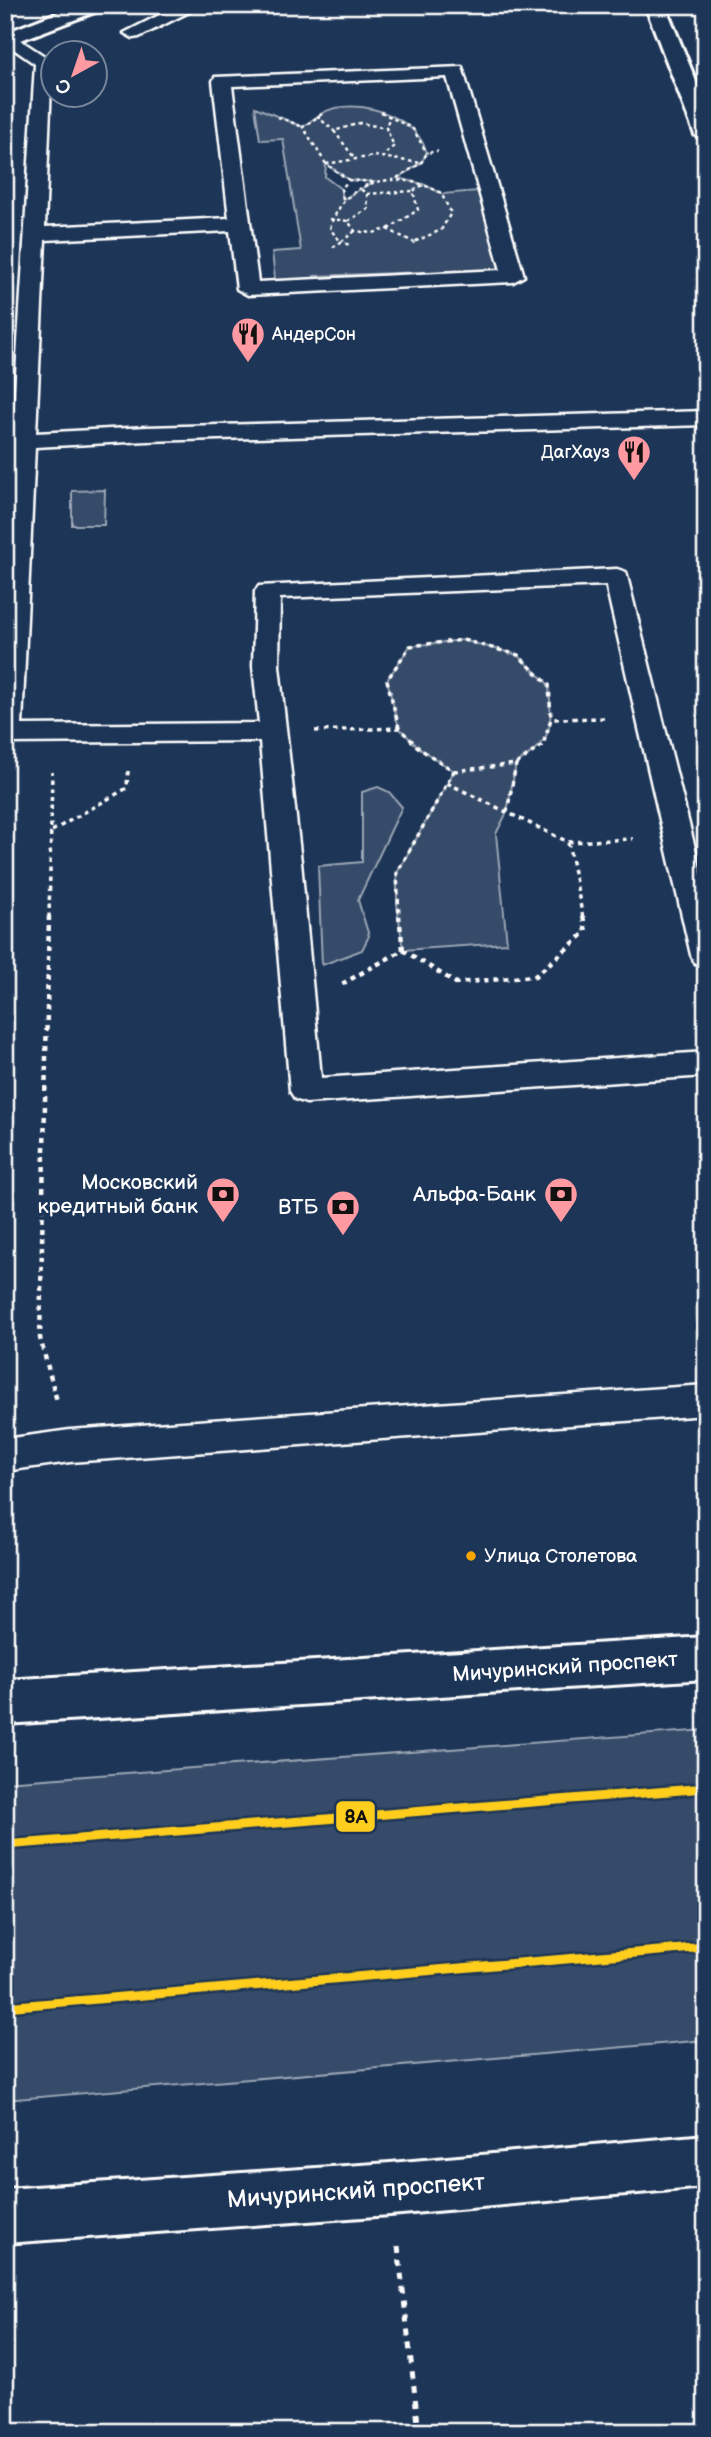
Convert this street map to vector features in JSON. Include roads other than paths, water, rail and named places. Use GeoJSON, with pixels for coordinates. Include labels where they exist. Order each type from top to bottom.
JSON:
{"type":"FeatureCollection","features":[{"type":"Feature","properties":{"kind":"main road"},"geometry":{"type":"LineString","coordinates":[[8,39],[96,5]]}},
{"type":"Feature","properties":{"kind":"main road"},"geometry":{"type":"LineString","coordinates":[[655,5],[706,135]]}},
{"type":"Feature","properties":{"kind":"main road","name":"Мичуринский проспект"},"geometry":{"type":"LineString","coordinates":[[5,1702],[706,1658]]}},
{"type":"Feature","properties":{"kind":"main road","name":"Мичуринский проспект"},"geometry":{"type":"LineString","coordinates":[[5,2216],[390,2189],[706,2161]]}},
{"type":"Feature","properties":{"kind":"lane"},"geometry":{"type":"LineString","coordinates":[[133,33],[194,5]]}},
{"type":"Feature","properties":{"kind":"lane"},"geometry":{"type":"LineString","coordinates":[[8,39],[44,62],[23,441],[13,476],[6,734],[273,732]]}},
{"type":"Feature","properties":{"kind":"lane"},"geometry":{"type":"LineString","coordinates":[[455,71],[513,276],[248,289],[240,224],[222,81],[455,71]]}},
{"type":"Feature","properties":{"kind":"lane"},"geometry":{"type":"LineString","coordinates":[[34,234],[240,224]]}},
{"type":"Feature","properties":{"kind":"lane"},"geometry":{"type":"LineString","coordinates":[[23,441],[161,433],[706,418]]}},
{"type":"Feature","properties":{"kind":"lane"},"geometry":{"type":"LineString","coordinates":[[706,956],[695,867],[678,837],[617,577],[268,591],[266,666],[306,1091],[706,1064]]}},
{"type":"Feature","properties":{"kind":"lane"},"geometry":{"type":"LineString","coordinates":[[5,1455],[70,1446],[706,1400]]}},
{"type":"Feature","properties":{"kind":"place","name":"АндерСон"},"geometry":{"type":"Point","coordinates":[248,364]}},
{"type":"Feature","properties":{"kind":"place","name":"ДагХауз"},"geometry":{"type":"Point","coordinates":[634,482]}},
{"type":"Feature","properties":{"kind":"place","name":"Московский кредитный банк"},"geometry":{"type":"Point","coordinates":[223,1224]}},
{"type":"Feature","properties":{"kind":"place","name":"Альфа-Банк"},"geometry":{"type":"Point","coordinates":[561,1224]}},
{"type":"Feature","properties":{"kind":"place","name":"ВТБ"},"geometry":{"type":"Point","coordinates":[343,1237]}},
{"type":"Feature","properties":{"kind":"place","name":"Улица Столетова"},"geometry":{"type":"Point","coordinates":[471,1556]}}]}
